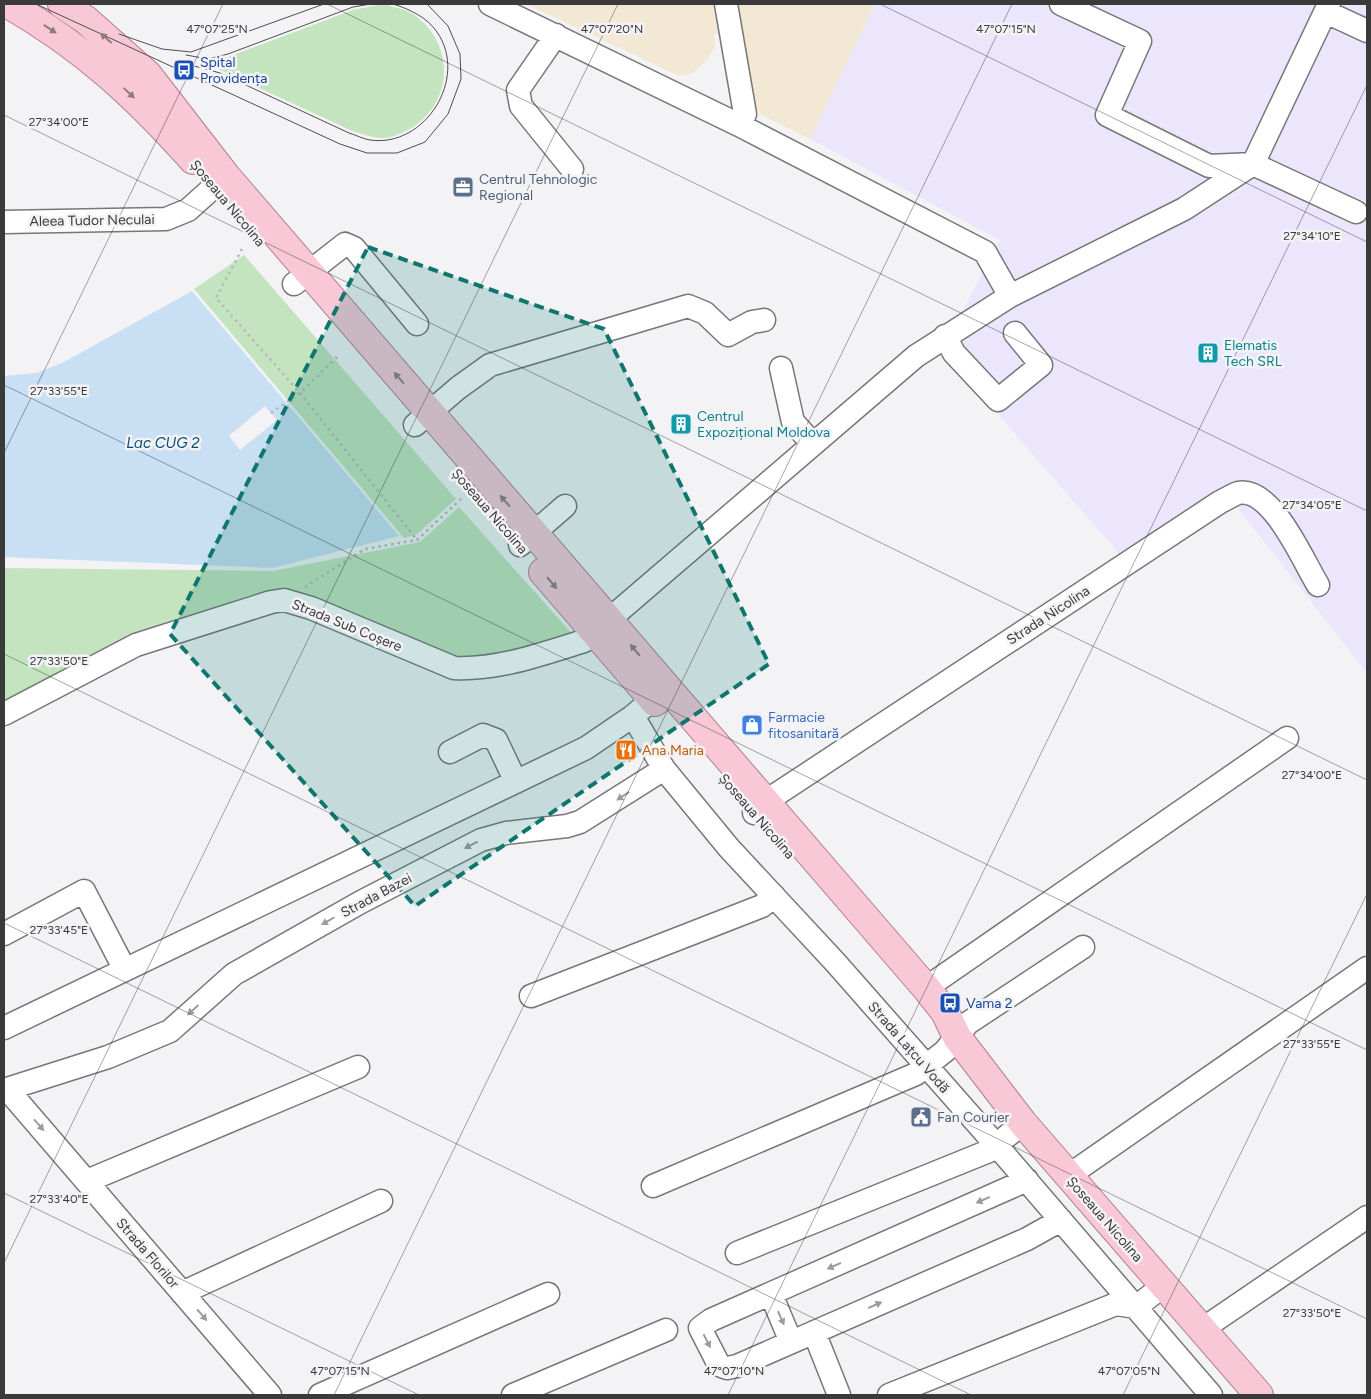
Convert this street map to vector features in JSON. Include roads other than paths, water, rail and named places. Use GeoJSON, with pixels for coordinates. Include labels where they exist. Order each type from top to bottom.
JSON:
{"type":"FeatureCollection","features":[{"type":"Feature","properties":{"kind":"main road","name":"Șoseaua Nicolina"},"geometry":{"type":"LineString","coordinates":[[8,4],[56,32],[93,60],[152,114],[220,181],[301,278],[601,626],[651,701],[760,808],[926,988],[945,1012],[957,1037],[1023,1123],[1259,1395]]}},
{"type":"Feature","properties":{"kind":"main road","name":"Șoseaua Nicolina"},"geometry":{"type":"LineString","coordinates":[[62,4],[86,20],[148,75],[220,181]]}},
{"type":"Feature","properties":{"kind":"main road","name":"Șoseaua Nicolina"},"geometry":{"type":"LineString","coordinates":[[760,808],[935,1022],[957,1037]]}},
{"type":"Feature","properties":{"kind":"street"},"geometry":{"type":"LineString","coordinates":[[490,4],[739,125],[985,252],[1010,296]]}},
{"type":"Feature","properties":{"kind":"street"},"geometry":{"type":"LineString","coordinates":[[726,4],[745,114],[739,125]]}},
{"type":"Feature","properties":{"kind":"street"},"geometry":{"type":"LineString","coordinates":[[1061,4],[1140,41],[1107,115],[1209,166],[1253,164],[1356,212]]}},
{"type":"Feature","properties":{"kind":"street"},"geometry":{"type":"LineString","coordinates":[[1253,164],[1327,8],[1367,31]]}},
{"type":"Feature","properties":{"kind":"street"},"geometry":{"type":"LineString","coordinates":[[556,35],[518,90],[521,106],[572,169]]}},
{"type":"Feature","properties":{"kind":"street","name":"Strada Sub Coșere"},"geometry":{"type":"LineString","coordinates":[[4,714],[136,644],[271,602],[284,600],[311,608],[454,668],[478,669],[522,660],[584,641],[812,443],[916,356],[1010,296],[1184,209],[1253,164]]}},
{"type":"Feature","properties":{"kind":"street","name":"Aleea Tudor Neculai"},"geometry":{"type":"LineString","coordinates":[[4,222],[166,219],[188,210],[220,181]]}},
{"type":"Feature","properties":{"kind":"street"},"geometry":{"type":"LineString","coordinates":[[301,278],[345,244],[354,248],[417,324]]}},
{"type":"Feature","properties":{"kind":"street"},"geometry":{"type":"LineString","coordinates":[[422,419],[458,388],[490,365],[688,306],[705,313],[728,335],[752,322],[764,320]]}},
{"type":"Feature","properties":{"kind":"street"},"geometry":{"type":"LineString","coordinates":[[945,336],[954,353],[998,400],[1040,364],[1015,333]]}},
{"type":"Feature","properties":{"kind":"street"},"geometry":{"type":"LineString","coordinates":[[781,368],[793,422],[812,443]]}},
{"type":"Feature","properties":{"kind":"street","name":"Strada Nicolina"},"geometry":{"type":"LineString","coordinates":[[760,808],[1212,508],[1238,493],[1256,495],[1273,509],[1318,586]]}},
{"type":"Feature","properties":{"kind":"street"},"geometry":{"type":"LineString","coordinates":[[527,540],[565,506]]}},
{"type":"Feature","properties":{"kind":"street"},"geometry":{"type":"LineString","coordinates":[[4,1028],[586,748],[651,701],[664,769]]}},
{"type":"Feature","properties":{"kind":"street"},"geometry":{"type":"LineString","coordinates":[[450,752],[483,735],[496,740],[516,782]]}},
{"type":"Feature","properties":{"kind":"street"},"geometry":{"type":"LineString","coordinates":[[926,988],[1287,738]]}},
{"type":"Feature","properties":{"kind":"street","name":"Strada Lațcu Vodă"},"geometry":{"type":"LineString","coordinates":[[664,769],[728,848],[774,896],[997,1146],[1211,1395]]}},
{"type":"Feature","properties":{"kind":"street","name":"Strada Bazei"},"geometry":{"type":"LineString","coordinates":[[5,1089],[108,1057],[170,1031],[234,974],[361,902],[481,840],[506,833],[567,826],[580,822],[664,769]]}},
{"type":"Feature","properties":{"kind":"street"},"geometry":{"type":"LineString","coordinates":[[4,934],[84,892],[125,970]]}},
{"type":"Feature","properties":{"kind":"street"},"geometry":{"type":"LineString","coordinates":[[531,996],[762,906],[774,896]]}},
{"type":"Feature","properties":{"kind":"street"},"geometry":{"type":"LineString","coordinates":[[653,1186],[898,1082],[926,1067],[945,1051],[968,1023],[1083,947]]}},
{"type":"Feature","properties":{"kind":"street"},"geometry":{"type":"LineString","coordinates":[[1068,1176],[1367,968]]}},
{"type":"Feature","properties":{"kind":"street"},"geometry":{"type":"LineString","coordinates":[[87,1181],[358,1067]]}},
{"type":"Feature","properties":{"kind":"street","name":"Strada Florilor"},"geometry":{"type":"LineString","coordinates":[[5,1089],[87,1181],[270,1395]]}},
{"type":"Feature","properties":{"kind":"street"},"geometry":{"type":"LineString","coordinates":[[737,1253],[989,1151],[1023,1123]]}},
{"type":"Feature","properties":{"kind":"street"},"geometry":{"type":"LineString","coordinates":[[1027,1180],[711,1320],[700,1328],[719,1365],[727,1368],[737,1366],[1026,1239],[1067,1226],[1099,1212]]}},
{"type":"Feature","properties":{"kind":"street"},"geometry":{"type":"LineString","coordinates":[[182,1293],[381,1201]]}},
{"type":"Feature","properties":{"kind":"street"},"geometry":{"type":"LineString","coordinates":[[1201,1330],[1367,1217]]}},
{"type":"Feature","properties":{"kind":"street"},"geometry":{"type":"LineString","coordinates":[[889,1395],[1116,1304],[1136,1307],[1163,1286]]}},
{"type":"Feature","properties":{"kind":"street"},"geometry":{"type":"LineString","coordinates":[[320,1395],[548,1294]]}},
{"type":"Feature","properties":{"kind":"street"},"geometry":{"type":"LineString","coordinates":[[771,1294],[792,1342]]}},
{"type":"Feature","properties":{"kind":"street"},"geometry":{"type":"LineString","coordinates":[[513,1395],[666,1330]]}},
{"type":"Feature","properties":{"kind":"street"},"geometry":{"type":"LineString","coordinates":[[814,1332],[839,1395]]}},
{"type":"Feature","properties":{"kind":"water","name":"Lac CUG 2"},"geometry":{"type":"Polygon","coordinates":[[[192,291],[399,536],[272,568],[4,557],[4,376],[36,373],[64,362],[192,291]]]}},
{"type":"Feature","properties":{"kind":"tram line"},"geometry":{"type":"LineString","coordinates":[[36,4],[340,144],[367,153],[397,153],[425,142],[448,114],[461,79],[460,54],[448,26],[427,4]]}},
{"type":"Feature","properties":{"kind":"tram line"},"geometry":{"type":"LineString","coordinates":[[119,34],[162,49],[191,52],[324,4]]}},
{"type":"Feature","properties":{"kind":"tram line"},"geometry":{"type":"LineString","coordinates":[[186,55],[208,59],[228,54],[353,7],[371,4]]}},
{"type":"Feature","properties":{"kind":"tram line"},"geometry":{"type":"LineString","coordinates":[[176,61],[220,73],[362,138],[390,140],[408,133],[424,121],[436,106],[444,88],[448,69],[446,50],[433,27],[417,14],[393,4]]}},
{"type":"Feature","properties":{"kind":"place","name":"Spital Providența"},"geometry":{"type":"Point","coordinates":[184,70]}},
{"type":"Feature","properties":{"kind":"place","name":"Centrul Tehnologic Regional"},"geometry":{"type":"Point","coordinates":[463,187]}},
{"type":"Feature","properties":{"kind":"place","name":"Elematis Tech SRL"},"geometry":{"type":"Point","coordinates":[1208,353]}},
{"type":"Feature","properties":{"kind":"place","name":"Centrul Expozițional Moldova"},"geometry":{"type":"Point","coordinates":[681,424]}},
{"type":"Feature","properties":{"kind":"place","name":"Farmacie fitosanitară"},"geometry":{"type":"Point","coordinates":[752,725]}},
{"type":"Feature","properties":{"kind":"place","name":"Ana Maria"},"geometry":{"type":"Point","coordinates":[626,750]}},
{"type":"Feature","properties":{"kind":"place","name":"Vama 2"},"geometry":{"type":"Point","coordinates":[950,1003]}},
{"type":"Feature","properties":{"kind":"place","name":"Fan Courier"},"geometry":{"type":"Point","coordinates":[921,1117]}}]}
